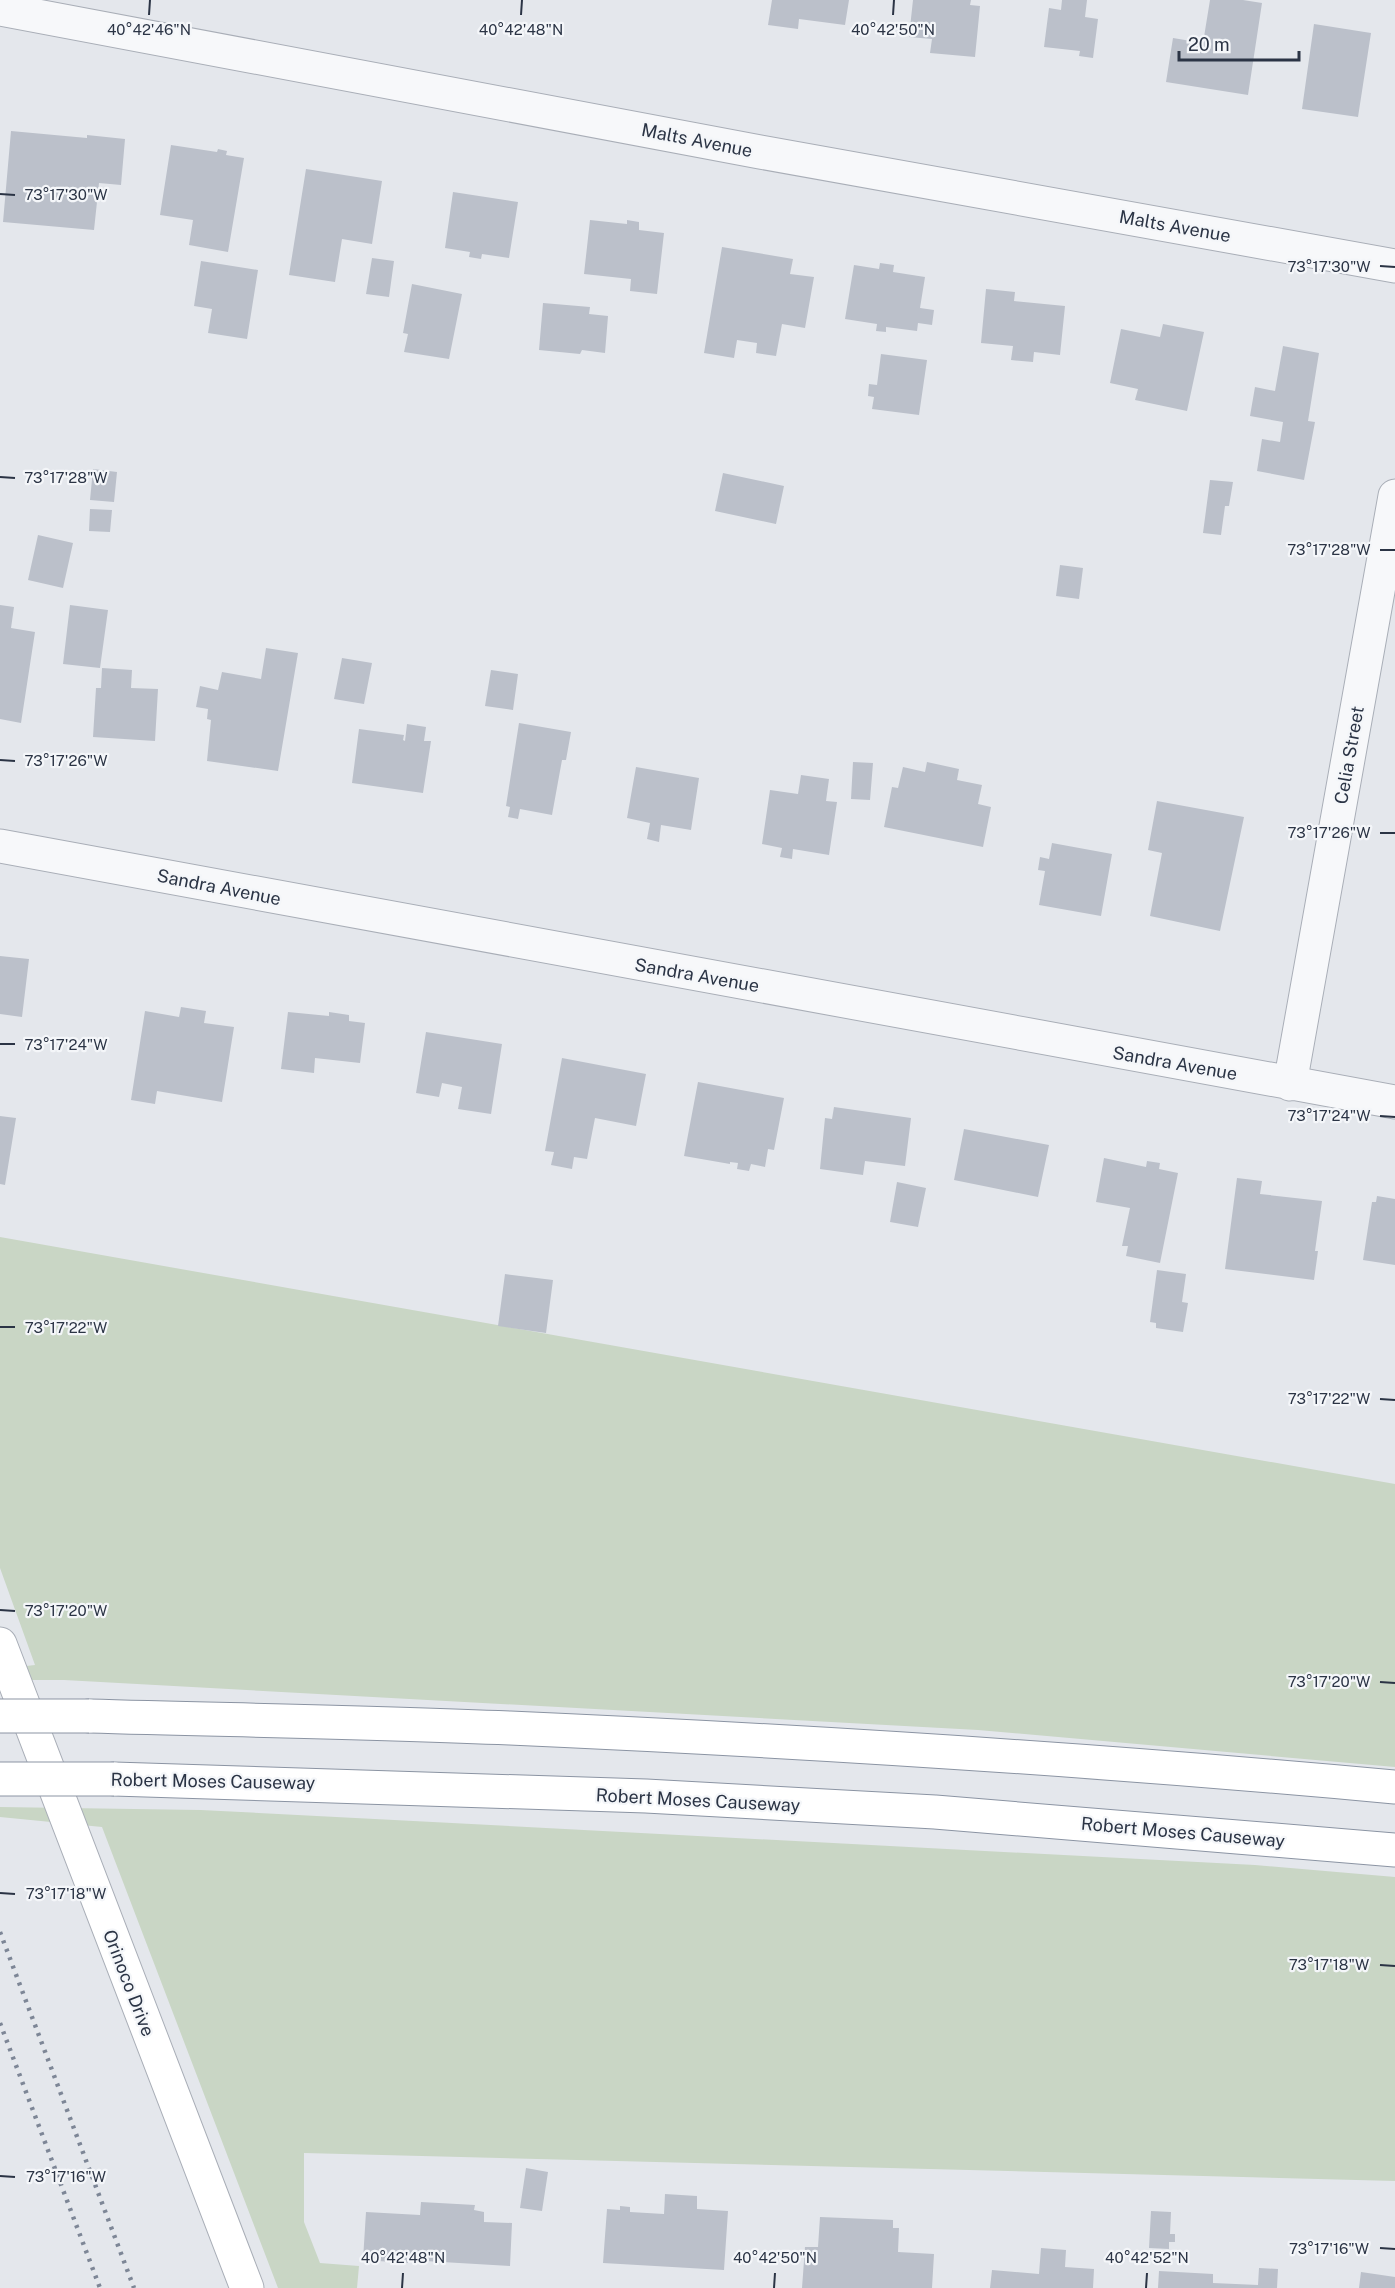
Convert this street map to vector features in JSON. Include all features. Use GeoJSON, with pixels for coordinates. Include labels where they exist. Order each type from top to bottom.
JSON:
{"type":"FeatureCollection","features":[{"type":"Feature","properties":{"kind":"main road","name":"Orinoco Drive"},"geometry":{"type":"LineString","coordinates":[[0,1644],[247,2288]]}},
{"type":"Feature","properties":{"kind":"main road"},"geometry":{"type":"LineString","coordinates":[[0,1716],[89,1716],[509,1728],[824,1744],[1008,1755],[1395,1787]]}},
{"type":"Feature","properties":{"kind":"main road","name":"Robert Moses Causeway"},"geometry":{"type":"LineString","coordinates":[[0,1779],[239,1781],[646,1796],[946,1813],[1395,1850]]}},
{"type":"Feature","properties":{"kind":"street","name":"Malts Avenue"},"geometry":{"type":"LineString","coordinates":[[0,9],[748,150],[1395,266]]}},
{"type":"Feature","properties":{"kind":"street","name":"Celia Street"},"geometry":{"type":"LineString","coordinates":[[1290,1084],[1395,496]]}},
{"type":"Feature","properties":{"kind":"street","name":"Sandra Avenue"},"geometry":{"type":"LineString","coordinates":[[0,846],[1395,1102]]}},
{"type":"Feature","properties":{"kind":"green space"},"geometry":{"type":"Polygon","coordinates":[[[0,1237],[1395,1484],[1395,1767],[978,1730],[64,1680],[0,1680],[0,1669],[35,1665],[0,1568],[0,1237]]]}},
{"type":"Feature","properties":{"kind":"green space"},"geometry":{"type":"Polygon","coordinates":[[[0,1807],[201,1810],[1255,1865],[1395,1877],[1395,2181],[304,2153],[304,2222],[320,2263],[359,2266],[357,2288],[278,2288],[102,1827],[0,1817],[0,1807]]]}},
{"type":"Feature","properties":{"kind":"building"},"geometry":{"type":"Polygon","coordinates":[[[772,0],[849,0],[845,25],[799,19],[798,29],[768,25],[772,0]]]}},
{"type":"Feature","properties":{"kind":"building"},"geometry":{"type":"Polygon","coordinates":[[[913,0],[971,0],[970,5],[980,6],[975,57],[930,53],[932,39],[909,37],[913,0]]]}},
{"type":"Feature","properties":{"kind":"building"},"geometry":{"type":"Polygon","coordinates":[[[1062,0],[1087,0],[1085,17],[1098,19],[1093,58],[1079,56],[1080,51],[1044,47],[1049,8],[1061,10],[1062,0]]]}},
{"type":"Feature","properties":{"kind":"building"},"geometry":{"type":"Polygon","coordinates":[[[1210,0],[1243,0],[1262,3],[1248,95],[1166,82],[1173,38],[1203,43],[1210,0]]]}},
{"type":"Feature","properties":{"kind":"building"},"geometry":{"type":"Polygon","coordinates":[[[1314,24],[1371,33],[1358,117],[1302,109],[1314,24]]]}},
{"type":"Feature","properties":{"kind":"building"},"geometry":{"type":"Polygon","coordinates":[[[11,131],[125,139],[121,185],[99,183],[94,230],[3,222],[11,131]]]}},
{"type":"Feature","properties":{"kind":"building"},"geometry":{"type":"Polygon","coordinates":[[[171,145],[217,152],[218,149],[227,151],[226,155],[244,158],[228,252],[189,245],[193,220],[160,215],[171,145]]]}},
{"type":"Feature","properties":{"kind":"building"},"geometry":{"type":"Polygon","coordinates":[[[306,169],[382,181],[372,244],[342,239],[335,282],[289,275],[306,169]]]}},
{"type":"Feature","properties":{"kind":"building"},"geometry":{"type":"Polygon","coordinates":[[[453,192],[518,202],[509,258],[482,254],[481,259],[469,257],[470,252],[445,248],[453,192]]]}},
{"type":"Feature","properties":{"kind":"building"},"geometry":{"type":"Polygon","coordinates":[[[590,220],[627,224],[627,220],[639,222],[639,230],[664,233],[657,294],[630,291],[631,279],[584,274],[590,220]]]}},
{"type":"Feature","properties":{"kind":"building"},"geometry":{"type":"Polygon","coordinates":[[[722,247],[793,259],[790,274],[814,277],[805,328],[782,324],[776,356],[756,353],[757,343],[737,340],[734,358],[704,353],[722,247]]]}},
{"type":"Feature","properties":{"kind":"building"},"geometry":{"type":"Polygon","coordinates":[[[372,258],[394,261],[389,297],[366,294],[372,258]]]}},
{"type":"Feature","properties":{"kind":"building"},"geometry":{"type":"Polygon","coordinates":[[[201,261],[258,270],[247,339],[208,333],[212,309],[194,306],[201,261]]]}},
{"type":"Feature","properties":{"kind":"building"},"geometry":{"type":"Polygon","coordinates":[[[880,263],[894,265],[893,272],[925,277],[920,308],[934,310],[932,325],[918,323],[917,331],[886,327],[886,332],[876,331],[877,324],[845,319],[854,265],[879,269],[880,263]]]}},
{"type":"Feature","properties":{"kind":"building"},"geometry":{"type":"Polygon","coordinates":[[[412,284],[462,294],[449,359],[404,352],[408,334],[403,333],[412,284]]]}},
{"type":"Feature","properties":{"kind":"building"},"geometry":{"type":"Polygon","coordinates":[[[986,289],[1015,292],[1014,301],[1065,306],[1060,355],[1034,352],[1033,362],[1011,360],[1013,346],[981,343],[986,289]]]}},
{"type":"Feature","properties":{"kind":"building"},"geometry":{"type":"Polygon","coordinates":[[[543,303],[590,307],[589,314],[608,316],[605,353],[582,350],[580,354],[539,350],[543,303]]]}},
{"type":"Feature","properties":{"kind":"building"},"geometry":{"type":"Polygon","coordinates":[[[1163,324],[1204,332],[1187,411],[1135,400],[1138,389],[1110,383],[1121,329],[1160,337],[1163,324]]]}},
{"type":"Feature","properties":{"kind":"building"},"geometry":{"type":"Polygon","coordinates":[[[1283,346],[1319,353],[1308,421],[1315,422],[1304,480],[1257,471],[1262,439],[1280,442],[1283,422],[1250,416],[1255,387],[1275,391],[1283,346]]]}},
{"type":"Feature","properties":{"kind":"building"},"geometry":{"type":"Polygon","coordinates":[[[881,354],[927,360],[919,415],[872,409],[874,397],[868,396],[869,384],[877,385],[881,354]]]}},
{"type":"Feature","properties":{"kind":"building"},"geometry":{"type":"Polygon","coordinates":[[[93,469],[117,472],[114,502],[90,500],[93,469]]]}},
{"type":"Feature","properties":{"kind":"building"},"geometry":{"type":"Polygon","coordinates":[[[723,473],[784,486],[776,524],[715,511],[723,473]]]}},
{"type":"Feature","properties":{"kind":"building"},"geometry":{"type":"Polygon","coordinates":[[[1210,480],[1233,482],[1229,506],[1225,506],[1221,535],[1203,533],[1210,480]]]}},
{"type":"Feature","properties":{"kind":"building"},"geometry":{"type":"Polygon","coordinates":[[[90,509],[112,510],[110,532],[89,531],[90,509]]]}},
{"type":"Feature","properties":{"kind":"building"},"geometry":{"type":"Polygon","coordinates":[[[38,535],[73,543],[63,588],[28,580],[38,535]]]}},
{"type":"Feature","properties":{"kind":"building"},"geometry":{"type":"Polygon","coordinates":[[[1060,565],[1083,568],[1079,599],[1056,596],[1060,565]]]}},
{"type":"Feature","properties":{"kind":"building"},"geometry":{"type":"Polygon","coordinates":[[[0,605],[14,607],[11,628],[35,632],[21,723],[0,719],[0,605]]]}},
{"type":"Feature","properties":{"kind":"building"},"geometry":{"type":"Polygon","coordinates":[[[70,605],[108,610],[100,668],[63,664],[70,605]]]}},
{"type":"Feature","properties":{"kind":"building"},"geometry":{"type":"Polygon","coordinates":[[[266,648],[298,653],[278,771],[207,761],[211,720],[207,719],[208,709],[196,707],[200,686],[218,690],[222,672],[261,679],[266,648]]]}},
{"type":"Feature","properties":{"kind":"building"},"geometry":{"type":"Polygon","coordinates":[[[342,658],[372,663],[364,704],[334,699],[342,658]]]}},
{"type":"Feature","properties":{"kind":"building"},"geometry":{"type":"Polygon","coordinates":[[[102,668],[132,670],[131,688],[158,689],[155,741],[93,737],[96,688],[101,688],[102,668]]]}},
{"type":"Feature","properties":{"kind":"building"},"geometry":{"type":"Polygon","coordinates":[[[491,670],[518,674],[513,710],[485,706],[491,670]]]}},
{"type":"Feature","properties":{"kind":"building"},"geometry":{"type":"Polygon","coordinates":[[[519,723],[571,732],[566,760],[562,760],[552,815],[520,809],[518,819],[508,817],[510,807],[506,806],[519,723]]]}},
{"type":"Feature","properties":{"kind":"building"},"geometry":{"type":"Polygon","coordinates":[[[407,724],[426,727],[424,741],[431,741],[423,793],[352,783],[359,729],[404,735],[403,740],[405,741],[407,724]]]}},
{"type":"Feature","properties":{"kind":"building"},"geometry":{"type":"Polygon","coordinates":[[[853,762],[873,763],[870,800],[851,799],[853,762]]]}},
{"type":"Feature","properties":{"kind":"building"},"geometry":{"type":"Polygon","coordinates":[[[927,762],[959,769],[957,780],[982,785],[978,804],[991,807],[983,847],[884,827],[892,787],[898,788],[903,767],[925,772],[927,762]]]}},
{"type":"Feature","properties":{"kind":"building"},"geometry":{"type":"Polygon","coordinates":[[[636,767],[699,778],[691,830],[661,825],[659,842],[647,839],[650,823],[627,818],[636,767]]]}},
{"type":"Feature","properties":{"kind":"building"},"geometry":{"type":"Polygon","coordinates":[[[801,775],[829,779],[826,801],[837,802],[829,855],[793,849],[792,859],[780,857],[782,848],[762,844],[770,790],[798,794],[801,775]]]}},
{"type":"Feature","properties":{"kind":"building"},"geometry":{"type":"Polygon","coordinates":[[[1157,801],[1244,817],[1220,931],[1150,916],[1162,853],[1148,850],[1157,801]]]}},
{"type":"Feature","properties":{"kind":"building"},"geometry":{"type":"Polygon","coordinates":[[[1052,843],[1112,854],[1101,916],[1039,905],[1045,871],[1038,870],[1040,857],[1049,859],[1052,843]]]}},
{"type":"Feature","properties":{"kind":"building"},"geometry":{"type":"Polygon","coordinates":[[[0,956],[29,959],[22,1017],[0,1014],[0,956]]]}},
{"type":"Feature","properties":{"kind":"building"},"geometry":{"type":"Polygon","coordinates":[[[181,1007],[206,1011],[204,1023],[234,1027],[222,1102],[157,1091],[155,1104],[131,1100],[145,1011],[179,1017],[181,1007]]]}},
{"type":"Feature","properties":{"kind":"building"},"geometry":{"type":"Polygon","coordinates":[[[288,1012],[329,1016],[329,1012],[349,1015],[349,1021],[365,1023],[360,1063],[315,1058],[314,1073],[281,1069],[288,1012]]]}},
{"type":"Feature","properties":{"kind":"building"},"geometry":{"type":"Polygon","coordinates":[[[426,1032],[502,1044],[491,1114],[458,1109],[462,1087],[442,1083],[439,1097],[416,1093],[426,1032]]]}},
{"type":"Feature","properties":{"kind":"building"},"geometry":{"type":"Polygon","coordinates":[[[562,1058],[646,1074],[636,1126],[595,1118],[587,1159],[574,1157],[572,1169],[551,1165],[554,1152],[545,1151],[562,1058]]]}},
{"type":"Feature","properties":{"kind":"building"},"geometry":{"type":"Polygon","coordinates":[[[698,1082],[784,1098],[774,1150],[768,1149],[765,1167],[751,1164],[749,1171],[737,1169],[738,1163],[730,1162],[730,1164],[684,1156],[698,1082]]]}},
{"type":"Feature","properties":{"kind":"building"},"geometry":{"type":"Polygon","coordinates":[[[834,1107],[911,1118],[905,1166],[865,1161],[863,1175],[820,1169],[825,1118],[832,1119],[834,1107]]]}},
{"type":"Feature","properties":{"kind":"building"},"geometry":{"type":"Polygon","coordinates":[[[0,1116],[16,1118],[5,1185],[0,1184],[0,1116]]]}},
{"type":"Feature","properties":{"kind":"building"},"geometry":{"type":"Polygon","coordinates":[[[964,1129],[1049,1145],[1038,1197],[954,1180],[964,1129]]]}},
{"type":"Feature","properties":{"kind":"building"},"geometry":{"type":"Polygon","coordinates":[[[1104,1158],[1146,1167],[1147,1161],[1160,1163],[1159,1169],[1178,1173],[1160,1263],[1126,1256],[1128,1246],[1122,1246],[1130,1208],[1096,1202],[1104,1158]]]}},
{"type":"Feature","properties":{"kind":"building"},"geometry":{"type":"Polygon","coordinates":[[[1237,1178],[1262,1181],[1260,1194],[1322,1201],[1315,1251],[1318,1251],[1314,1280],[1225,1269],[1237,1178]]]}},
{"type":"Feature","properties":{"kind":"building"},"geometry":{"type":"Polygon","coordinates":[[[897,1182],[926,1188],[918,1227],[890,1222],[897,1182]]]}},
{"type":"Feature","properties":{"kind":"building"},"geometry":{"type":"Polygon","coordinates":[[[1377,1196],[1395,1199],[1395,1265],[1363,1260],[1372,1202],[1376,1202],[1377,1196]]]}},
{"type":"Feature","properties":{"kind":"building"},"geometry":{"type":"Polygon","coordinates":[[[1157,1270],[1186,1274],[1182,1302],[1188,1303],[1183,1332],[1156,1328],[1156,1323],[1150,1322],[1157,1270]]]}},
{"type":"Feature","properties":{"kind":"building"},"geometry":{"type":"Polygon","coordinates":[[[505,1274],[553,1280],[546,1333],[498,1326],[505,1274]]]}},
{"type":"Feature","properties":{"kind":"building"},"geometry":{"type":"Polygon","coordinates":[[[526,2168],[548,2172],[542,2211],[520,2208],[526,2168]]]}},
{"type":"Feature","properties":{"kind":"building"},"geometry":{"type":"Polygon","coordinates":[[[665,2194],[697,2196],[697,2209],[728,2211],[724,2270],[603,2263],[607,2209],[620,2210],[620,2206],[630,2207],[630,2212],[664,2214],[665,2194]]]}},
{"type":"Feature","properties":{"kind":"building"},"geometry":{"type":"Polygon","coordinates":[[[421,2202],[475,2205],[474,2210],[484,2212],[484,2222],[512,2223],[510,2266],[408,2260],[408,2263],[363,2260],[366,2212],[420,2215],[421,2202]]]}},
{"type":"Feature","properties":{"kind":"building"},"geometry":{"type":"Polygon","coordinates":[[[1151,2211],[1171,2212],[1170,2234],[1175,2234],[1175,2242],[1169,2242],[1169,2249],[1149,2248],[1151,2211]]]}},
{"type":"Feature","properties":{"kind":"building"},"geometry":{"type":"Polygon","coordinates":[[[820,2217],[893,2220],[893,2228],[899,2228],[898,2252],[934,2254],[932,2288],[802,2288],[805,2247],[818,2247],[820,2217]]]}},
{"type":"Feature","properties":{"kind":"building"},"geometry":{"type":"Polygon","coordinates":[[[1041,2248],[1066,2250],[1065,2267],[1094,2269],[1093,2288],[990,2288],[992,2270],[1039,2274],[1041,2248]]]}},
{"type":"Feature","properties":{"kind":"building"},"geometry":{"type":"Polygon","coordinates":[[[1259,2268],[1278,2269],[1277,2288],[1158,2288],[1159,2271],[1213,2274],[1213,2283],[1258,2285],[1259,2268]]]}},
{"type":"Feature","properties":{"kind":"building"},"geometry":{"type":"Polygon","coordinates":[[[1361,2272],[1395,2277],[1395,2288],[1359,2288],[1361,2272]]]}},
{"type":"Feature","properties":{"kind":"railway"},"geometry":{"type":"LineString","coordinates":[[0,1932],[134,2288]]}},
{"type":"Feature","properties":{"kind":"railway"},"geometry":{"type":"LineString","coordinates":[[0,2023],[100,2288]]}}]}
